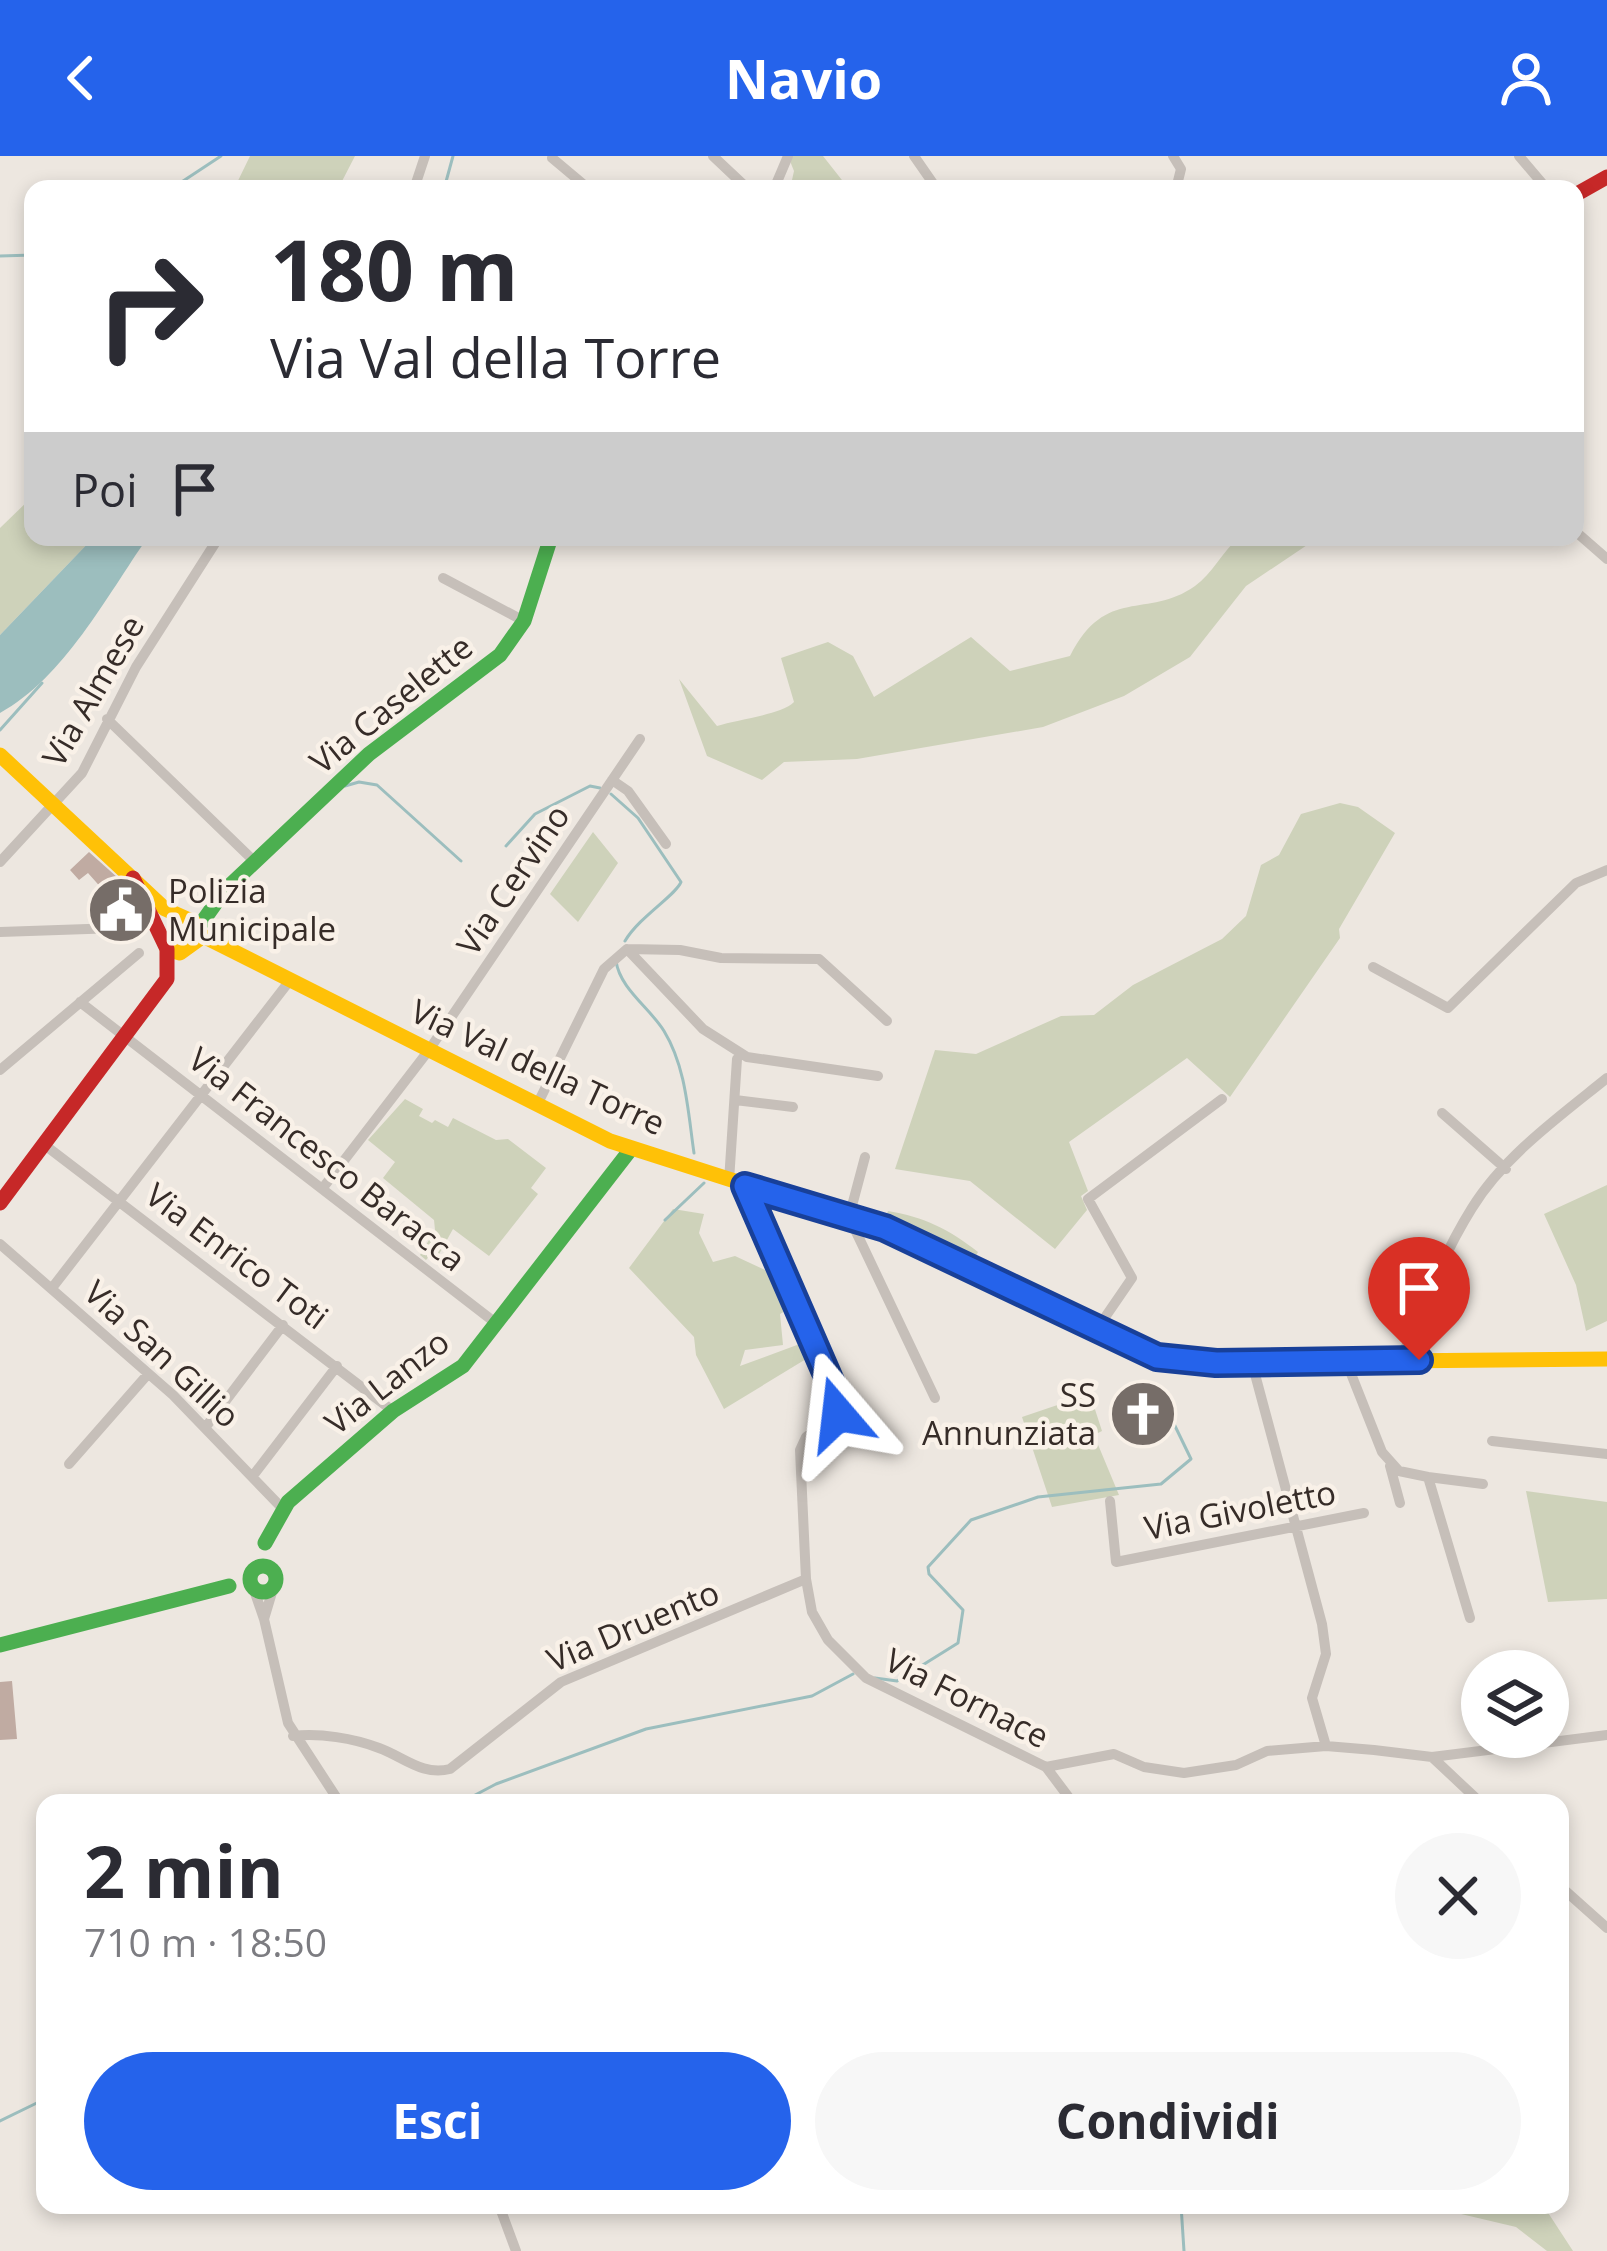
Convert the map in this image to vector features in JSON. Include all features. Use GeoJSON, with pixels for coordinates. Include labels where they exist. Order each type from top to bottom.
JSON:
{"type":"FeatureCollection","features":[{"type":"Feature","properties":{"kind":"street"},"geometry":{"type":"LineString","coordinates":[[713,156],[738,180]]}},
{"type":"Feature","properties":{"kind":"street"},"geometry":{"type":"LineString","coordinates":[[1520,156],[1540,180]]}},
{"type":"Feature","properties":{"kind":"street"},"geometry":{"type":"LineString","coordinates":[[552,158],[578,180]]}},
{"type":"Feature","properties":{"kind":"street"},"geometry":{"type":"LineString","coordinates":[[1584,539],[1607,559]]}},
{"type":"Feature","properties":{"kind":"street","name":"Via Almese"},"geometry":{"type":"LineString","coordinates":[[0,862],[82,773],[107,719],[213,546]]}},
{"type":"Feature","properties":{"kind":"street","name":"Via Caselette"},"geometry":{"type":"LineString","coordinates":[[190,932],[225,890],[382,742],[489,666],[524,621],[548,546]]}},
{"type":"Feature","properties":{"kind":"street"},"geometry":{"type":"LineString","coordinates":[[443,578],[524,621]]}},
{"type":"Feature","properties":{"kind":"street"},"geometry":{"type":"LineString","coordinates":[[107,719],[255,862]]}},
{"type":"Feature","properties":{"kind":"street","name":"Via Cervino"},"geometry":{"type":"LineString","coordinates":[[322,1189],[429,1050],[640,739]]}},
{"type":"Feature","properties":{"kind":"street"},"geometry":{"type":"LineString","coordinates":[[0,755],[190,932]]}},
{"type":"Feature","properties":{"kind":"street"},"geometry":{"type":"LineString","coordinates":[[612,780],[628,790],[666,844]]}},
{"type":"Feature","properties":{"kind":"street"},"geometry":{"type":"LineString","coordinates":[[1373,967],[1448,1008],[1576,883],[1607,870]]}},
{"type":"Feature","properties":{"kind":"street"},"geometry":{"type":"LineString","coordinates":[[126,1039],[167,979],[160,931],[133,878]]}},
{"type":"Feature","properties":{"kind":"street"},"geometry":{"type":"LineString","coordinates":[[160,931],[166,920],[190,932]]}},
{"type":"Feature","properties":{"kind":"street"},"geometry":{"type":"LineString","coordinates":[[0,932],[117,928]]}},
{"type":"Feature","properties":{"kind":"street"},"geometry":{"type":"LineString","coordinates":[[166,949],[190,932]]}},
{"type":"Feature","properties":{"kind":"street"},"geometry":{"type":"LineString","coordinates":[[0,1204],[174,981],[190,932]]}},
{"type":"Feature","properties":{"kind":"street","name":"Via Val della Torre"},"geometry":{"type":"LineString","coordinates":[[190,932],[631,1149],[849,1217],[946,1255],[1157,1357],[1252,1363],[1607,1359]]}},
{"type":"Feature","properties":{"kind":"street"},"geometry":{"type":"LineString","coordinates":[[627,949],[704,1029],[747,1057],[878,1076]]}},
{"type":"Feature","properties":{"kind":"street"},"geometry":{"type":"LineString","coordinates":[[537,1105],[604,970],[627,949],[680,950],[721,958],[819,958],[887,1021]]}},
{"type":"Feature","properties":{"kind":"street"},"geometry":{"type":"LineString","coordinates":[[0,1070],[139,953]]}},
{"type":"Feature","properties":{"kind":"street"},"geometry":{"type":"LineString","coordinates":[[52,1288],[291,979]]}},
{"type":"Feature","properties":{"kind":"street","name":"Via Francesco Baracca"},"geometry":{"type":"LineString","coordinates":[[80,1002],[497,1324]]}},
{"type":"Feature","properties":{"kind":"street"},"geometry":{"type":"LineString","coordinates":[[737,1059],[737,1183]]}},
{"type":"Feature","properties":{"kind":"street"},"geometry":{"type":"LineString","coordinates":[[1400,1360],[1474,1203],[1538,1134],[1607,1078]]}},
{"type":"Feature","properties":{"kind":"street"},"geometry":{"type":"LineString","coordinates":[[1096,1329],[1132,1278],[1088,1198],[1222,1099]]}},
{"type":"Feature","properties":{"kind":"street"},"geometry":{"type":"LineString","coordinates":[[735,1100],[793,1107]]}},
{"type":"Feature","properties":{"kind":"street"},"geometry":{"type":"LineString","coordinates":[[1442,1113],[1506,1169]]}},
{"type":"Feature","properties":{"kind":"street","name":"Via Enrico Toti"},"geometry":{"type":"LineString","coordinates":[[46,1146],[393,1412]]}},
{"type":"Feature","properties":{"kind":"street","name":"Via Lanzo"},"geometry":{"type":"LineString","coordinates":[[257,1578],[265,1543],[282,1508],[393,1412],[459,1370],[631,1149]]}},
{"type":"Feature","properties":{"kind":"street"},"geometry":{"type":"LineString","coordinates":[[866,1157],[849,1217],[935,1398]]}},
{"type":"Feature","properties":{"kind":"street","name":"Via Fornace"},"geometry":{"type":"LineString","coordinates":[[737,1183],[839,1402],[838,1414],[806,1437],[800,1450],[806,1579],[812,1612],[827,1640],[866,1678],[1046,1767],[1066,1794]]}},
{"type":"Feature","properties":{"kind":"street","name":"Via San Gillio"},"geometry":{"type":"LineString","coordinates":[[0,1244],[148,1374],[282,1508]]}},
{"type":"Feature","properties":{"kind":"street"},"geometry":{"type":"LineString","coordinates":[[205,1428],[283,1325]]}},
{"type":"Feature","properties":{"kind":"street"},"geometry":{"type":"LineString","coordinates":[[1346,1361],[1376,1440],[1389,1461],[1400,1503]]}},
{"type":"Feature","properties":{"kind":"street"},"geometry":{"type":"LineString","coordinates":[[1252,1363],[1298,1526],[1326,1654],[1312,1698],[1326,1746]]}},
{"type":"Feature","properties":{"kind":"street"},"geometry":{"type":"LineString","coordinates":[[252,1477],[337,1366]]}},
{"type":"Feature","properties":{"kind":"street"},"geometry":{"type":"LineString","coordinates":[[69,1464],[148,1374]]}},
{"type":"Feature","properties":{"kind":"street"},"geometry":{"type":"LineString","coordinates":[[1492,1441],[1607,1454]]}},
{"type":"Feature","properties":{"kind":"street"},"geometry":{"type":"LineString","coordinates":[[1389,1461],[1408,1475],[1483,1484]]}},
{"type":"Feature","properties":{"kind":"street"},"geometry":{"type":"LineString","coordinates":[[1428,1477],[1470,1618]]}},
{"type":"Feature","properties":{"kind":"street","name":"Via Givoletto"},"geometry":{"type":"LineString","coordinates":[[1110,1501],[1116,1562],[1364,1513]]}},
{"type":"Feature","properties":{"kind":"street"},"geometry":{"type":"LineString","coordinates":[[257,1578],[293,1736],[334,1794]]}},
{"type":"Feature","properties":{"kind":"street"},"geometry":{"type":"LineString","coordinates":[[0,1645],[257,1578],[273,1588],[264,1619]]}},
{"type":"Feature","properties":{"kind":"street","name":"Via Druento"},"geometry":{"type":"LineString","coordinates":[[293,1736],[310,1734],[362,1743],[427,1772],[450,1769],[561,1682],[806,1579]]}},
{"type":"Feature","properties":{"kind":"street"},"geometry":{"type":"LineString","coordinates":[[1046,1767],[1114,1754],[1144,1767],[1184,1773],[1236,1765],[1267,1751],[1326,1746],[1432,1757],[1607,1735]]}},
{"type":"Feature","properties":{"kind":"street"},"geometry":{"type":"LineString","coordinates":[[1432,1757],[1471,1794]]}},
{"type":"Feature","properties":{"kind":"street"},"geometry":{"type":"LineString","coordinates":[[1569,1894],[1607,1928]]}},
{"type":"Feature","properties":{"kind":"street"},"geometry":{"type":"LineString","coordinates":[[502,2214],[516,2251]]}},
{"type":"Feature","properties":{"kind":"green space"},"geometry":{"type":"Polygon","coordinates":[[[250,156],[355,156],[343,180],[238,180],[250,156]]]}},
{"type":"Feature","properties":{"kind":"green space"},"geometry":{"type":"Polygon","coordinates":[[[788,156],[823,156],[842,180],[792,180],[788,156]]]}},
{"type":"Feature","properties":{"kind":"green space"},"geometry":{"type":"Polygon","coordinates":[[[24,505],[24,546],[85,546],[0,635],[0,528],[24,505]]]}},
{"type":"Feature","properties":{"kind":"green space"},"geometry":{"type":"Polygon","coordinates":[[[1306,546],[1246,586],[1190,657],[1124,696],[1043,727],[857,759],[784,762],[762,780],[707,756],[679,679],[717,726],[794,702],[781,658],[828,642],[853,656],[874,697],[971,637],[1010,671],[1070,656],[1098,620],[1128,607],[1177,596],[1207,575],[1228,549],[1306,546]]]}},
{"type":"Feature","properties":{"kind":"green space"},"geometry":{"type":"Polygon","coordinates":[[[1340,803],[1358,807],[1395,833],[1339,929],[1340,938],[1230,1097],[1187,1058],[1069,1142],[1088,1191],[1081,1196],[1087,1210],[1055,1249],[970,1181],[895,1169],[935,1050],[976,1054],[1061,1016],[1094,1015],[1133,985],[1222,939],[1246,916],[1261,865],[1279,855],[1301,814],[1340,803]]]}},
{"type":"Feature","properties":{"kind":"green space"},"geometry":{"type":"Polygon","coordinates":[[[593,832],[618,863],[578,922],[550,894],[593,832]]]}},
{"type":"Feature","properties":{"kind":"green space"},"geometry":{"type":"Polygon","coordinates":[[[405,1099],[423,1109],[419,1116],[432,1123],[435,1120],[448,1127],[453,1118],[496,1140],[508,1139],[546,1168],[531,1188],[538,1194],[489,1256],[453,1229],[438,1256],[432,1253],[426,1260],[420,1255],[435,1230],[434,1220],[383,1178],[395,1162],[368,1140],[405,1099]]]}},
{"type":"Feature","properties":{"kind":"green space"},"geometry":{"type":"Polygon","coordinates":[[[1607,1185],[1607,1321],[1586,1331],[1576,1285],[1544,1214],[1607,1185]]]}},
{"type":"Feature","properties":{"kind":"green space"},"geometry":{"type":"Polygon","coordinates":[[[673,1209],[704,1214],[699,1233],[713,1262],[735,1256],[776,1275],[790,1308],[780,1314],[783,1345],[745,1350],[740,1366],[805,1342],[811,1356],[724,1409],[696,1355],[694,1337],[629,1268],[673,1209]]]}},
{"type":"Feature","properties":{"kind":"green space"},"geometry":{"type":"Polygon","coordinates":[[[888,1211],[946,1231],[978,1252],[974,1260],[885,1218],[888,1211]]]}},
{"type":"Feature","properties":{"kind":"green space"},"geometry":{"type":"Polygon","coordinates":[[[1090,1394],[1102,1431],[1094,1435],[1119,1495],[1052,1507],[1022,1417],[1090,1394]]]}},
{"type":"Feature","properties":{"kind":"green space"},"geometry":{"type":"Polygon","coordinates":[[[1526,1491],[1607,1502],[1607,1599],[1548,1602],[1526,1491]]]}},
{"type":"Feature","properties":{"kind":"green space"},"geometry":{"type":"Polygon","coordinates":[[[1461,2214],[1549,2214],[1573,2251],[1547,2251],[1516,2227],[1461,2214]]]}},
{"type":"Feature","properties":{"kind":"water"},"geometry":{"type":"Polygon","coordinates":[[[85,546],[142,546],[64,658],[23,698],[0,713],[0,635],[85,546]]]}},
{"type":"Feature","properties":{"kind":"building"},"geometry":{"type":"Polygon","coordinates":[[[89,852],[118,878],[104,891],[88,873],[79,880],[70,870],[89,852]]]}},
{"type":"Feature","properties":{"kind":"building","name":"SS Annunziata"},"geometry":{"type":"Polygon","coordinates":[[[1149,1398],[1157,1428],[1142,1441],[1128,1407],[1149,1398]]]}},
{"type":"Feature","properties":{"kind":"building"},"geometry":{"type":"Polygon","coordinates":[[[12,1681],[17,1739],[0,1740],[0,1682],[12,1681]]]}},
{"type":"Feature","properties":{"kind":"waterway"},"geometry":{"type":"LineString","coordinates":[[185,180],[221,156]]}},
{"type":"Feature","properties":{"kind":"waterway"},"geometry":{"type":"LineString","coordinates":[[446,180],[453,156]]}},
{"type":"Feature","properties":{"kind":"waterway"},"geometry":{"type":"LineString","coordinates":[[0,256],[24,255]]}},
{"type":"Feature","properties":{"kind":"waterway"},"geometry":{"type":"LineString","coordinates":[[0,730],[42,683]]}},
{"type":"Feature","properties":{"kind":"waterway"},"geometry":{"type":"LineString","coordinates":[[345,786],[377,785],[461,861]]}},
{"type":"Feature","properties":{"kind":"waterway"},"geometry":{"type":"LineString","coordinates":[[506,846],[535,814],[590,786],[600,788]]}},
{"type":"Feature","properties":{"kind":"waterway"},"geometry":{"type":"LineString","coordinates":[[611,794],[638,818],[681,882],[625,941]]}},
{"type":"Feature","properties":{"kind":"waterway"},"geometry":{"type":"LineString","coordinates":[[616,961],[623,981],[658,1023],[677,1059],[694,1153]]}},
{"type":"Feature","properties":{"kind":"waterway"},"geometry":{"type":"LineString","coordinates":[[665,1220],[704,1183]]}},
{"type":"Feature","properties":{"kind":"waterway"},"geometry":{"type":"LineString","coordinates":[[875,1678],[897,1681],[958,1643],[963,1610],[929,1574],[928,1567],[971,1520],[1038,1497],[1161,1484],[1191,1459],[1159,1393]]}},
{"type":"Feature","properties":{"kind":"waterway"},"geometry":{"type":"LineString","coordinates":[[477,1794],[646,1729],[812,1696],[853,1674]]}},
{"type":"Feature","properties":{"kind":"waterway"},"geometry":{"type":"LineString","coordinates":[[0,2121],[36,2103]]}},
{"type":"Feature","properties":{"kind":"waterway"},"geometry":{"type":"LineString","coordinates":[[1182,2214],[1184,2251]]}},
{"type":"Feature","properties":{"kind":"traffic: fast"},"geometry":{"type":"LineString","coordinates":[[198,928],[225,890],[369,754],[500,655],[524,621],[548,546]]}},
{"type":"Feature","properties":{"kind":"traffic: fast"},"geometry":{"type":"LineString","coordinates":[[265,1543],[288,1502],[393,1411],[463,1366],[631,1149]]}},
{"type":"Feature","properties":{"kind":"traffic: fast"},"geometry":{"type":"LineString","coordinates":[[928,1250],[1138,1350],[1180,1361],[1392,1361]]}},
{"type":"Feature","properties":{"kind":"traffic: fast"},"geometry":{"type":"LineString","coordinates":[[263,1566],[276,1579],[263,1592],[250,1579],[263,1566]]}},
{"type":"Feature","properties":{"kind":"traffic: fast"},"geometry":{"type":"LineString","coordinates":[[0,1645],[229,1586]]}},
{"type":"Feature","properties":{"kind":"traffic: slow"},"geometry":{"type":"LineString","coordinates":[[0,755],[165,909],[194,922],[198,940],[180,953],[167,949]]}},
{"type":"Feature","properties":{"kind":"traffic: slow"},"geometry":{"type":"LineString","coordinates":[[199,934],[610,1141],[885,1229],[928,1250]]}},
{"type":"Feature","properties":{"kind":"traffic: slow"},"geometry":{"type":"LineString","coordinates":[[1392,1361],[1607,1359]]}},
{"type":"Feature","properties":{"kind":"traffic: jam"},"geometry":{"type":"LineString","coordinates":[[1584,190],[1607,177]]}},
{"type":"Feature","properties":{"kind":"traffic: jam"},"geometry":{"type":"LineString","coordinates":[[0,1203],[167,979],[167,949],[133,878]]}},
{"type":"Feature","properties":{"kind":"place","name":"Polizia Municipale"},"geometry":{"type":"Point","coordinates":[121,910]}},
{"type":"Feature","properties":{"kind":"place","name":"SS Annunziata"},"geometry":{"type":"Point","coordinates":[1143,1414]}},
{"type":"Feature","properties":{"kind":"route"},"geometry":{"type":"LineString","coordinates":[[838,1414],[839,1402],[818,1349],[745,1186],[885,1228],[1157,1357],[1216,1363],[1419,1360]]}}]}
